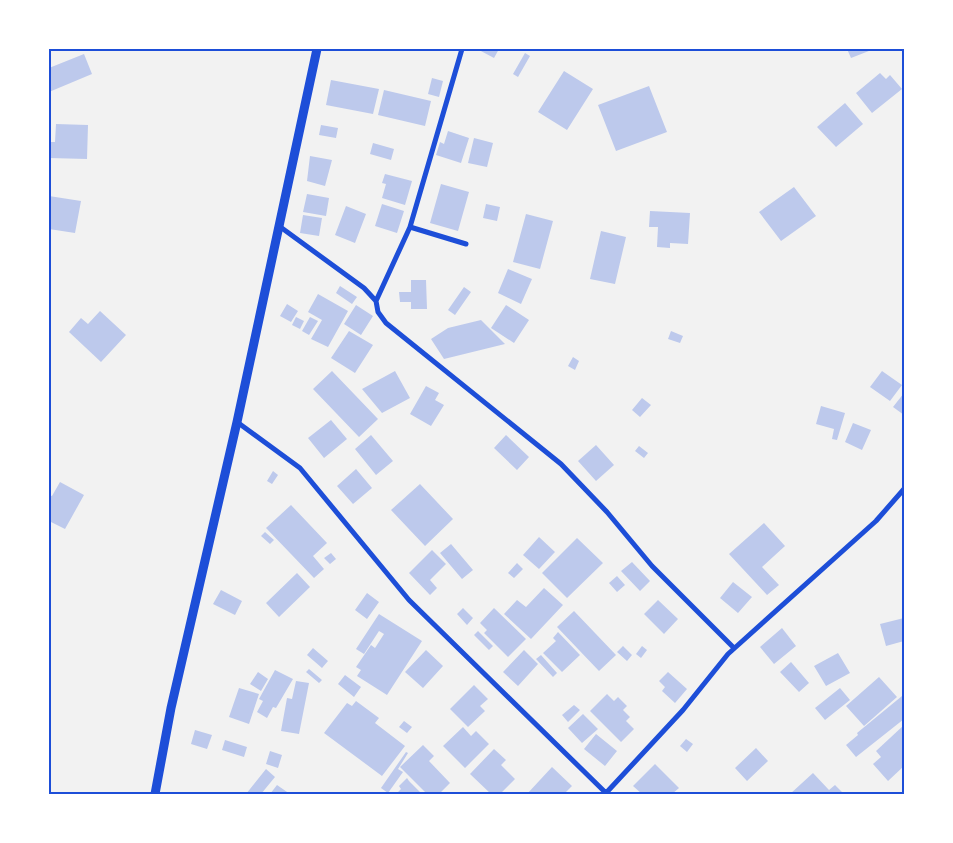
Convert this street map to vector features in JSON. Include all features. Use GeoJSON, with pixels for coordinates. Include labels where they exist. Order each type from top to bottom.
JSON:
{"type":"FeatureCollection","features":[{"type":"Feature","properties":{"kind":"street"},"geometry":{"type":"LineString","coordinates":[[155,794],[173,699],[237,422],[317,49]]}},
{"type":"Feature","properties":{"kind":"street"},"geometry":{"type":"LineString","coordinates":[[376,301],[410,227],[462,49]]}},
{"type":"Feature","properties":{"kind":"street"},"geometry":{"type":"LineString","coordinates":[[279,226],[364,288],[376,301],[378,312],[386,323],[561,464],[607,512],[652,566],[734,648]]}},
{"type":"Feature","properties":{"kind":"street"},"geometry":{"type":"LineString","coordinates":[[410,227],[466,244]]}},
{"type":"Feature","properties":{"kind":"street"},"geometry":{"type":"LineString","coordinates":[[237,422],[300,468],[409,600],[607,794],[683,710],[728,654],[876,522],[904,489]]}},
{"type":"Feature","properties":{"kind":"building"},"geometry":{"type":"Polygon","coordinates":[[[480,49],[499,49],[494,58],[480,49]]]}},
{"type":"Feature","properties":{"kind":"building"},"geometry":{"type":"Polygon","coordinates":[[[847,49],[874,49],[851,58],[847,49]]]}},
{"type":"Feature","properties":{"kind":"building"},"geometry":{"type":"Polygon","coordinates":[[[525,53],[530,56],[518,77],[513,74],[525,53]]]}},
{"type":"Feature","properties":{"kind":"building"},"geometry":{"type":"Polygon","coordinates":[[[84,54],[92,74],[49,92],[49,68],[84,54]]]}},
{"type":"Feature","properties":{"kind":"building"},"geometry":{"type":"Polygon","coordinates":[[[564,71],[593,89],[567,130],[538,112],[564,71]]]}},
{"type":"Feature","properties":{"kind":"building"},"geometry":{"type":"Polygon","coordinates":[[[880,73],[886,79],[890,75],[902,89],[872,113],[856,93],[880,73]]]}},
{"type":"Feature","properties":{"kind":"building"},"geometry":{"type":"Polygon","coordinates":[[[432,78],[443,81],[439,97],[428,94],[432,78]]]}},
{"type":"Feature","properties":{"kind":"building"},"geometry":{"type":"Polygon","coordinates":[[[331,80],[379,89],[373,114],[326,105],[331,80]]]}},
{"type":"Feature","properties":{"kind":"building"},"geometry":{"type":"Polygon","coordinates":[[[649,86],[667,132],[616,151],[598,105],[649,86]]]}},
{"type":"Feature","properties":{"kind":"building"},"geometry":{"type":"Polygon","coordinates":[[[384,90],[431,101],[425,126],[378,115],[384,90]]]}},
{"type":"Feature","properties":{"kind":"building"},"geometry":{"type":"Polygon","coordinates":[[[845,103],[863,124],[836,147],[817,127],[845,103]]]}},
{"type":"Feature","properties":{"kind":"building"},"geometry":{"type":"Polygon","coordinates":[[[56,124],[88,125],[87,159],[49,158],[49,142],[55,142],[56,124]]]}},
{"type":"Feature","properties":{"kind":"building"},"geometry":{"type":"Polygon","coordinates":[[[321,125],[338,128],[336,138],[319,135],[321,125]]]}},
{"type":"Feature","properties":{"kind":"building"},"geometry":{"type":"Polygon","coordinates":[[[448,131],[469,138],[461,163],[436,155],[440,142],[444,144],[448,131]]]}},
{"type":"Feature","properties":{"kind":"building"},"geometry":{"type":"Polygon","coordinates":[[[474,138],[493,143],[487,167],[468,163],[474,138]]]}},
{"type":"Feature","properties":{"kind":"building"},"geometry":{"type":"Polygon","coordinates":[[[373,143],[394,149],[391,160],[370,154],[373,143]]]}},
{"type":"Feature","properties":{"kind":"building"},"geometry":{"type":"Polygon","coordinates":[[[310,156],[332,160],[325,186],[307,181],[310,156]]]}},
{"type":"Feature","properties":{"kind":"building"},"geometry":{"type":"Polygon","coordinates":[[[385,174],[412,181],[405,205],[382,198],[386,184],[382,183],[385,174]]]}},
{"type":"Feature","properties":{"kind":"building"},"geometry":{"type":"Polygon","coordinates":[[[441,184],[469,192],[458,231],[430,223],[441,184]]]}},
{"type":"Feature","properties":{"kind":"building"},"geometry":{"type":"Polygon","coordinates":[[[794,187],[816,216],[781,241],[759,212],[794,187]]]}},
{"type":"Feature","properties":{"kind":"building"},"geometry":{"type":"Polygon","coordinates":[[[307,194],[329,198],[326,216],[303,212],[307,194]]]}},
{"type":"Feature","properties":{"kind":"building"},"geometry":{"type":"Polygon","coordinates":[[[49,196],[81,201],[75,233],[49,229],[49,196]]]}},
{"type":"Feature","properties":{"kind":"building"},"geometry":{"type":"Polygon","coordinates":[[[382,204],[404,211],[397,233],[375,226],[382,204]]]}},
{"type":"Feature","properties":{"kind":"building"},"geometry":{"type":"Polygon","coordinates":[[[486,204],[500,207],[497,221],[483,218],[486,204]]]}},
{"type":"Feature","properties":{"kind":"building"},"geometry":{"type":"Polygon","coordinates":[[[346,206],[366,214],[355,243],[335,235],[346,206]]]}},
{"type":"Feature","properties":{"kind":"building"},"geometry":{"type":"Polygon","coordinates":[[[650,211],[690,213],[688,244],[670,243],[670,248],[657,247],[658,227],[649,227],[650,211]]]}},
{"type":"Feature","properties":{"kind":"building"},"geometry":{"type":"Polygon","coordinates":[[[526,214],[553,221],[540,269],[513,262],[526,214]]]}},
{"type":"Feature","properties":{"kind":"building"},"geometry":{"type":"Polygon","coordinates":[[[303,215],[322,218],[319,236],[300,233],[303,215]]]}},
{"type":"Feature","properties":{"kind":"building"},"geometry":{"type":"Polygon","coordinates":[[[601,231],[626,237],[615,284],[590,279],[601,231]]]}},
{"type":"Feature","properties":{"kind":"building"},"geometry":{"type":"Polygon","coordinates":[[[508,269],[532,279],[521,304],[498,293],[508,269]]]}},
{"type":"Feature","properties":{"kind":"building"},"geometry":{"type":"Polygon","coordinates":[[[411,280],[426,280],[427,309],[411,309],[411,302],[400,302],[399,292],[411,292],[411,280]]]}},
{"type":"Feature","properties":{"kind":"building"},"geometry":{"type":"Polygon","coordinates":[[[340,286],[357,297],[352,304],[336,293],[340,286]]]}},
{"type":"Feature","properties":{"kind":"building"},"geometry":{"type":"Polygon","coordinates":[[[464,287],[471,292],[455,315],[448,310],[464,287]]]}},
{"type":"Feature","properties":{"kind":"building"},"geometry":{"type":"Polygon","coordinates":[[[318,294],[348,311],[328,347],[311,339],[322,320],[308,312],[318,294]]]}},
{"type":"Feature","properties":{"kind":"building"},"geometry":{"type":"Polygon","coordinates":[[[287,304],[298,311],[291,322],[280,316],[287,304]]]}},
{"type":"Feature","properties":{"kind":"building"},"geometry":{"type":"Polygon","coordinates":[[[356,305],[373,316],[361,335],[344,324],[356,305]]]}},
{"type":"Feature","properties":{"kind":"building"},"geometry":{"type":"Polygon","coordinates":[[[506,305],[529,320],[514,343],[491,328],[506,305]]]}},
{"type":"Feature","properties":{"kind":"building"},"geometry":{"type":"Polygon","coordinates":[[[100,311],[126,335],[101,362],[69,332],[81,318],[88,324],[100,311]]]}},
{"type":"Feature","properties":{"kind":"building"},"geometry":{"type":"Polygon","coordinates":[[[296,317],[304,321],[300,329],[292,325],[296,317]]]}},
{"type":"Feature","properties":{"kind":"building"},"geometry":{"type":"Polygon","coordinates":[[[310,317],[318,321],[309,335],[302,331],[310,317]]]}},
{"type":"Feature","properties":{"kind":"building"},"geometry":{"type":"Polygon","coordinates":[[[481,320],[505,344],[444,359],[431,339],[448,328],[481,320]]]}},
{"type":"Feature","properties":{"kind":"building"},"geometry":{"type":"Polygon","coordinates":[[[349,331],[373,345],[355,373],[331,358],[349,331]]]}},
{"type":"Feature","properties":{"kind":"building"},"geometry":{"type":"Polygon","coordinates":[[[671,331],[683,336],[680,343],[668,339],[671,331]]]}},
{"type":"Feature","properties":{"kind":"building"},"geometry":{"type":"Polygon","coordinates":[[[573,357],[579,361],[575,370],[568,366],[573,357]]]}},
{"type":"Feature","properties":{"kind":"building"},"geometry":{"type":"Polygon","coordinates":[[[332,371],[378,419],[359,437],[313,389],[332,371]]]}},
{"type":"Feature","properties":{"kind":"building"},"geometry":{"type":"Polygon","coordinates":[[[395,371],[410,398],[382,413],[362,389],[395,371]]]}},
{"type":"Feature","properties":{"kind":"building"},"geometry":{"type":"Polygon","coordinates":[[[882,371],[902,385],[890,401],[870,387],[882,371]]]}},
{"type":"Feature","properties":{"kind":"building"},"geometry":{"type":"Polygon","coordinates":[[[426,386],[439,393],[435,400],[444,405],[431,426],[410,414],[426,386]]]}},
{"type":"Feature","properties":{"kind":"building"},"geometry":{"type":"Polygon","coordinates":[[[904,393],[904,415],[893,407],[904,393]]]}},
{"type":"Feature","properties":{"kind":"building"},"geometry":{"type":"Polygon","coordinates":[[[642,398],[651,405],[640,417],[632,410],[642,398]]]}},
{"type":"Feature","properties":{"kind":"building"},"geometry":{"type":"Polygon","coordinates":[[[821,406],[845,413],[837,440],[832,439],[834,429],[816,424],[821,406]]]}},
{"type":"Feature","properties":{"kind":"building"},"geometry":{"type":"Polygon","coordinates":[[[331,420],[347,439],[324,458],[308,438],[331,420]]]}},
{"type":"Feature","properties":{"kind":"building"},"geometry":{"type":"Polygon","coordinates":[[[853,423],[871,430],[862,450],[845,442],[853,423]]]}},
{"type":"Feature","properties":{"kind":"building"},"geometry":{"type":"Polygon","coordinates":[[[371,435],[393,461],[376,475],[355,449],[371,435]]]}},
{"type":"Feature","properties":{"kind":"building"},"geometry":{"type":"Polygon","coordinates":[[[506,435],[529,457],[517,470],[494,448],[506,435]]]}},
{"type":"Feature","properties":{"kind":"building"},"geometry":{"type":"Polygon","coordinates":[[[596,445],[614,465],[596,481],[578,461],[596,445]]]}},
{"type":"Feature","properties":{"kind":"building"},"geometry":{"type":"Polygon","coordinates":[[[639,446],[648,453],[644,458],[635,451],[639,446]]]}},
{"type":"Feature","properties":{"kind":"building"},"geometry":{"type":"Polygon","coordinates":[[[356,469],[372,488],[353,504],[337,486],[356,469]]]}},
{"type":"Feature","properties":{"kind":"building"},"geometry":{"type":"Polygon","coordinates":[[[273,471],[278,475],[272,484],[267,481],[273,471]]]}},
{"type":"Feature","properties":{"kind":"building"},"geometry":{"type":"Polygon","coordinates":[[[60,482],[84,495],[65,529],[49,521],[49,495],[52,496],[60,482]]]}},
{"type":"Feature","properties":{"kind":"building"},"geometry":{"type":"Polygon","coordinates":[[[420,484],[453,519],[425,546],[391,510],[420,484]]]}},
{"type":"Feature","properties":{"kind":"building"},"geometry":{"type":"Polygon","coordinates":[[[291,505],[327,543],[313,556],[324,569],[314,578],[266,528],[291,505]]]}},
{"type":"Feature","properties":{"kind":"building"},"geometry":{"type":"Polygon","coordinates":[[[764,523],[785,546],[762,567],[779,585],[767,595],[729,554],[764,523]]]}},
{"type":"Feature","properties":{"kind":"building"},"geometry":{"type":"Polygon","coordinates":[[[265,532],[274,540],[270,544],[261,536],[265,532]]]}},
{"type":"Feature","properties":{"kind":"building"},"geometry":{"type":"Polygon","coordinates":[[[539,537],[555,552],[539,569],[523,555],[539,537]]]}},
{"type":"Feature","properties":{"kind":"building"},"geometry":{"type":"Polygon","coordinates":[[[577,538],[603,563],[567,598],[542,573],[577,538]]]}},
{"type":"Feature","properties":{"kind":"building"},"geometry":{"type":"Polygon","coordinates":[[[451,544],[473,570],[462,579],[440,553],[451,544]]]}},
{"type":"Feature","properties":{"kind":"building"},"geometry":{"type":"Polygon","coordinates":[[[432,550],[446,564],[430,580],[437,588],[430,595],[409,573],[432,550]]]}},
{"type":"Feature","properties":{"kind":"building"},"geometry":{"type":"Polygon","coordinates":[[[331,553],[336,559],[330,564],[324,558],[331,553]]]}},
{"type":"Feature","properties":{"kind":"building"},"geometry":{"type":"Polygon","coordinates":[[[632,562],[650,581],[640,591],[621,571],[632,562]]]}},
{"type":"Feature","properties":{"kind":"building"},"geometry":{"type":"Polygon","coordinates":[[[517,563],[523,569],[514,578],[508,573],[517,563]]]}},
{"type":"Feature","properties":{"kind":"building"},"geometry":{"type":"Polygon","coordinates":[[[297,573],[310,587],[279,617],[266,603],[297,573]]]}},
{"type":"Feature","properties":{"kind":"building"},"geometry":{"type":"Polygon","coordinates":[[[617,576],[625,585],[617,592],[609,583],[617,576]]]}},
{"type":"Feature","properties":{"kind":"building"},"geometry":{"type":"Polygon","coordinates":[[[733,582],[752,597],[738,613],[720,598],[733,582]]]}},
{"type":"Feature","properties":{"kind":"building"},"geometry":{"type":"Polygon","coordinates":[[[544,588],[563,605],[531,639],[504,614],[517,600],[526,607],[544,588]]]}},
{"type":"Feature","properties":{"kind":"building"},"geometry":{"type":"Polygon","coordinates":[[[221,590],[242,601],[235,615],[213,604],[221,590]]]}},
{"type":"Feature","properties":{"kind":"building"},"geometry":{"type":"Polygon","coordinates":[[[367,593],[379,602],[367,619],[355,610],[367,593]]]}},
{"type":"Feature","properties":{"kind":"building"},"geometry":{"type":"Polygon","coordinates":[[[658,600],[678,619],[664,634],[644,614],[658,600]]]}},
{"type":"Feature","properties":{"kind":"building"},"geometry":{"type":"Polygon","coordinates":[[[463,608],[473,618],[467,625],[457,614],[463,608]]]}},
{"type":"Feature","properties":{"kind":"building"},"geometry":{"type":"Polygon","coordinates":[[[494,608],[526,639],[508,657],[484,633],[487,630],[480,623],[494,608]]]}},
{"type":"Feature","properties":{"kind":"building"},"geometry":{"type":"Polygon","coordinates":[[[574,611],[616,655],[599,671],[557,627],[574,611]]]}},
{"type":"Feature","properties":{"kind":"building"},"geometry":{"type":"Polygon","coordinates":[[[379,614],[422,641],[387,695],[357,676],[361,670],[356,667],[371,645],[375,648],[384,634],[379,631],[364,654],[356,649],[379,614]]]}},
{"type":"Feature","properties":{"kind":"building"},"geometry":{"type":"Polygon","coordinates":[[[904,618],[904,641],[886,646],[880,624],[904,618]]]}},
{"type":"Feature","properties":{"kind":"building"},"geometry":{"type":"Polygon","coordinates":[[[782,628],[796,646],[774,664],[760,647],[782,628]]]}},
{"type":"Feature","properties":{"kind":"building"},"geometry":{"type":"Polygon","coordinates":[[[478,631],[493,646],[489,650],[474,635],[478,631]]]}},
{"type":"Feature","properties":{"kind":"building"},"geometry":{"type":"Polygon","coordinates":[[[558,632],[580,655],[562,672],[543,653],[556,641],[553,638],[558,632]]]}},
{"type":"Feature","properties":{"kind":"building"},"geometry":{"type":"Polygon","coordinates":[[[623,646],[632,655],[627,661],[617,652],[623,646]]]}},
{"type":"Feature","properties":{"kind":"building"},"geometry":{"type":"Polygon","coordinates":[[[642,646],[647,650],[641,658],[636,654],[642,646]]]}},
{"type":"Feature","properties":{"kind":"building"},"geometry":{"type":"Polygon","coordinates":[[[313,648],[328,661],[322,668],[307,655],[313,648]]]}},
{"type":"Feature","properties":{"kind":"building"},"geometry":{"type":"Polygon","coordinates":[[[426,650],[443,666],[423,688],[405,672],[426,650]]]}},
{"type":"Feature","properties":{"kind":"building"},"geometry":{"type":"Polygon","coordinates":[[[524,650],[538,664],[518,686],[503,672],[524,650]]]}},
{"type":"Feature","properties":{"kind":"building"},"geometry":{"type":"Polygon","coordinates":[[[838,653],[850,673],[826,686],[814,666],[838,653]]]}},
{"type":"Feature","properties":{"kind":"building"},"geometry":{"type":"Polygon","coordinates":[[[541,655],[557,673],[553,677],[536,659],[541,655]]]}},
{"type":"Feature","properties":{"kind":"building"},"geometry":{"type":"Polygon","coordinates":[[[791,662],[809,683],[799,692],[780,672],[791,662]]]}},
{"type":"Feature","properties":{"kind":"building"},"geometry":{"type":"Polygon","coordinates":[[[309,669],[322,680],[319,683],[306,672],[309,669]]]}},
{"type":"Feature","properties":{"kind":"building"},"geometry":{"type":"Polygon","coordinates":[[[275,670],[293,679],[276,708],[273,707],[267,718],[257,712],[263,701],[259,699],[275,670]]]}},
{"type":"Feature","properties":{"kind":"building"},"geometry":{"type":"Polygon","coordinates":[[[258,672],[268,679],[261,691],[250,684],[258,672]]]}},
{"type":"Feature","properties":{"kind":"building"},"geometry":{"type":"Polygon","coordinates":[[[668,672],[687,689],[675,703],[662,691],[665,687],[659,681],[668,672]]]}},
{"type":"Feature","properties":{"kind":"building"},"geometry":{"type":"Polygon","coordinates":[[[345,675],[361,687],[354,697],[338,684],[345,675]]]}},
{"type":"Feature","properties":{"kind":"building"},"geometry":{"type":"Polygon","coordinates":[[[879,677],[897,697],[864,726],[846,706],[879,677]]]}},
{"type":"Feature","properties":{"kind":"building"},"geometry":{"type":"Polygon","coordinates":[[[296,681],[309,683],[299,734],[281,731],[287,698],[292,699],[296,681]]]}},
{"type":"Feature","properties":{"kind":"building"},"geometry":{"type":"Polygon","coordinates":[[[474,685],[488,699],[480,706],[485,711],[468,727],[450,709],[474,685]]]}},
{"type":"Feature","properties":{"kind":"building"},"geometry":{"type":"Polygon","coordinates":[[[239,688],[259,694],[249,724],[229,717],[239,688]]]}},
{"type":"Feature","properties":{"kind":"building"},"geometry":{"type":"Polygon","coordinates":[[[840,688],[850,700],[825,720],[815,708],[840,688]]]}},
{"type":"Feature","properties":{"kind":"building"},"geometry":{"type":"Polygon","coordinates":[[[607,694],[614,701],[618,697],[627,706],[623,710],[630,717],[626,721],[634,729],[621,742],[590,711],[607,694]]]}},
{"type":"Feature","properties":{"kind":"building"},"geometry":{"type":"Polygon","coordinates":[[[902,696],[904,699],[904,719],[856,757],[846,745],[858,735],[857,733],[902,696]]]}},
{"type":"Feature","properties":{"kind":"building"},"geometry":{"type":"Polygon","coordinates":[[[356,701],[379,718],[375,723],[405,746],[382,776],[324,733],[347,703],[352,706],[356,701]]]}},
{"type":"Feature","properties":{"kind":"building"},"geometry":{"type":"Polygon","coordinates":[[[574,705],[580,710],[568,722],[562,715],[574,705]]]}},
{"type":"Feature","properties":{"kind":"building"},"geometry":{"type":"Polygon","coordinates":[[[583,714],[598,729],[582,743],[568,728],[583,714]]]}},
{"type":"Feature","properties":{"kind":"building"},"geometry":{"type":"Polygon","coordinates":[[[404,721],[412,727],[407,733],[399,727],[404,721]]]}},
{"type":"Feature","properties":{"kind":"building"},"geometry":{"type":"Polygon","coordinates":[[[904,725],[904,766],[888,781],[873,764],[881,757],[876,751],[904,725]]]}},
{"type":"Feature","properties":{"kind":"building"},"geometry":{"type":"Polygon","coordinates":[[[463,727],[471,736],[476,731],[489,744],[465,768],[443,746],[463,727]]]}},
{"type":"Feature","properties":{"kind":"building"},"geometry":{"type":"Polygon","coordinates":[[[195,730],[212,735],[207,749],[191,744],[195,730]]]}},
{"type":"Feature","properties":{"kind":"building"},"geometry":{"type":"Polygon","coordinates":[[[596,734],[617,751],[605,766],[584,749],[596,734]]]}},
{"type":"Feature","properties":{"kind":"building"},"geometry":{"type":"Polygon","coordinates":[[[686,739],[693,744],[687,752],[680,746],[686,739]]]}},
{"type":"Feature","properties":{"kind":"building"},"geometry":{"type":"Polygon","coordinates":[[[225,740],[247,747],[244,757],[222,750],[225,740]]]}},
{"type":"Feature","properties":{"kind":"building"},"geometry":{"type":"Polygon","coordinates":[[[423,745],[434,756],[429,761],[450,783],[439,794],[427,794],[400,767],[423,745]]]}},
{"type":"Feature","properties":{"kind":"building"},"geometry":{"type":"Polygon","coordinates":[[[756,748],[768,761],[747,781],[735,768],[756,748]]]}},
{"type":"Feature","properties":{"kind":"building"},"geometry":{"type":"Polygon","coordinates":[[[494,749],[506,760],[501,765],[515,779],[500,794],[491,794],[470,774],[494,749]]]}},
{"type":"Feature","properties":{"kind":"building"},"geometry":{"type":"Polygon","coordinates":[[[270,751],[282,755],[278,768],[266,764],[270,751]]]}},
{"type":"Feature","properties":{"kind":"building"},"geometry":{"type":"Polygon","coordinates":[[[406,752],[408,753],[398,769],[403,772],[388,793],[381,788],[406,752]]]}},
{"type":"Feature","properties":{"kind":"building"},"geometry":{"type":"Polygon","coordinates":[[[655,764],[679,788],[672,794],[642,794],[633,786],[655,764]]]}},
{"type":"Feature","properties":{"kind":"building"},"geometry":{"type":"Polygon","coordinates":[[[552,767],[572,786],[564,794],[527,794],[552,767]]]}},
{"type":"Feature","properties":{"kind":"building"},"geometry":{"type":"Polygon","coordinates":[[[266,769],[275,777],[261,794],[246,794],[266,769]]]}},
{"type":"Feature","properties":{"kind":"building"},"geometry":{"type":"Polygon","coordinates":[[[813,773],[829,790],[835,785],[844,794],[790,794],[813,773]]]}},
{"type":"Feature","properties":{"kind":"building"},"geometry":{"type":"Polygon","coordinates":[[[407,778],[422,794],[396,794],[401,789],[399,786],[407,778]]]}},
{"type":"Feature","properties":{"kind":"building"},"geometry":{"type":"Polygon","coordinates":[[[277,785],[290,794],[270,794],[277,785]]]}}]}
